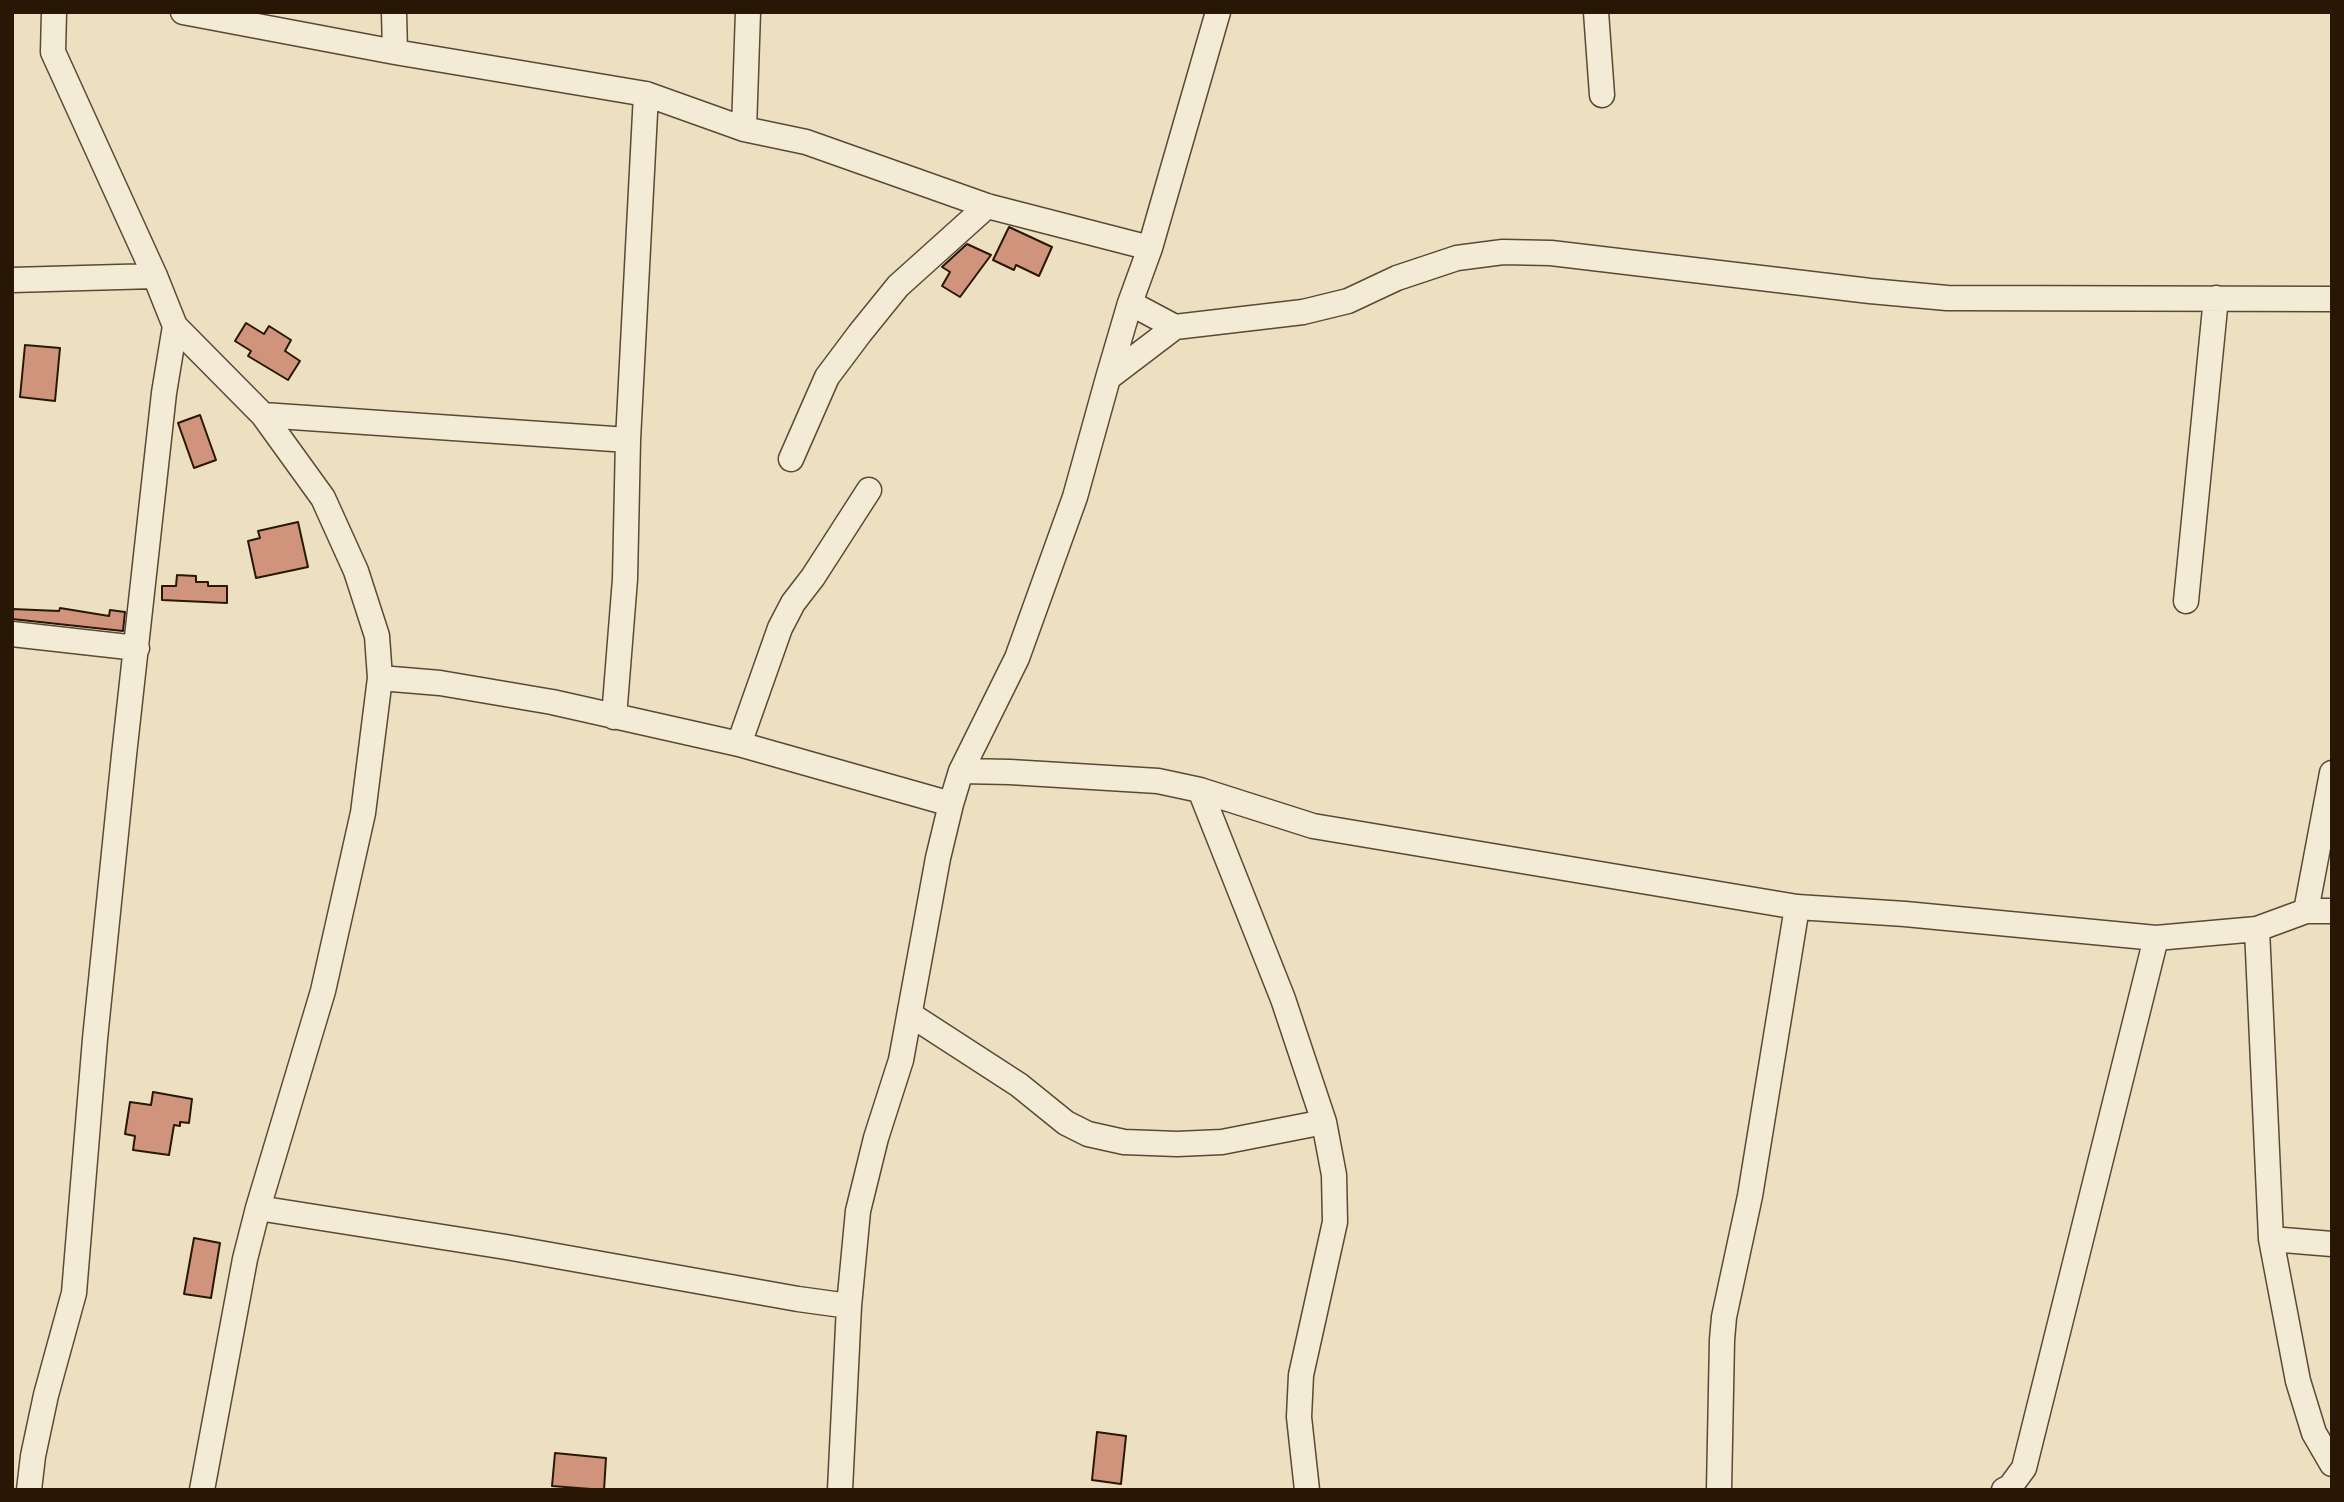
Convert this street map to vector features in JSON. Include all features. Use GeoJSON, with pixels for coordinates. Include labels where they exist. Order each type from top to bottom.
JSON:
{"type":"FeatureCollection","features":[{"type":"Feature","properties":{"kind":"street"},"geometry":{"type":"LineString","coordinates":[[54,12],[53,52],[175,326],[263,415],[323,498],[356,571],[377,636],[380,678],[363,813],[323,991],[258,1208],[230,1333],[202,1490]]}},
{"type":"Feature","properties":{"kind":"street"},"geometry":{"type":"LineString","coordinates":[[183,12],[396,52],[646,94],[744,129],[806,142],[987,206],[1150,248]]}},
{"type":"Feature","properties":{"kind":"street"},"geometry":{"type":"LineString","coordinates":[[394,12],[396,52]]}},
{"type":"Feature","properties":{"kind":"street"},"geometry":{"type":"LineString","coordinates":[[744,129],[748,12]]}},
{"type":"Feature","properties":{"kind":"street"},"geometry":{"type":"LineString","coordinates":[[840,1490],[849,1306],[858,1210],[876,1138],[901,1060],[937,858],[961,771],[1017,657],[1075,497],[1130,303],[1150,248],[1218,12]]}},
{"type":"Feature","properties":{"kind":"street"},"geometry":{"type":"LineString","coordinates":[[1597,12],[1602,95]]}},
{"type":"Feature","properties":{"kind":"street"},"geometry":{"type":"LineString","coordinates":[[614,717],[625,579],[628,440],[646,94]]}},
{"type":"Feature","properties":{"kind":"street"},"geometry":{"type":"LineString","coordinates":[[791,459],[827,377],[860,333],[898,286],[987,206]]}},
{"type":"Feature","properties":{"kind":"street"},"geometry":{"type":"LineString","coordinates":[[1108,379],[1175,327],[1303,312],[1348,301],[1397,278],[1457,258],[1503,251],[1551,253],[1947,298],[2332,299]]}},
{"type":"Feature","properties":{"kind":"street"},"geometry":{"type":"LineString","coordinates":[[12,280],[155,276]]}},
{"type":"Feature","properties":{"kind":"street"},"geometry":{"type":"LineString","coordinates":[[2186,601],[2216,298]]}},
{"type":"Feature","properties":{"kind":"street"},"geometry":{"type":"LineString","coordinates":[[1130,303],[1175,327]]}},
{"type":"Feature","properties":{"kind":"street"},"geometry":{"type":"LineString","coordinates":[[29,1490],[33,1455],[46,1395],[74,1293],[96,1026],[164,393],[175,326]]}},
{"type":"Feature","properties":{"kind":"street"},"geometry":{"type":"LineString","coordinates":[[263,415],[628,440]]}},
{"type":"Feature","properties":{"kind":"street"},"geometry":{"type":"LineString","coordinates":[[739,744],[780,628],[793,603],[869,490]]}},
{"type":"Feature","properties":{"kind":"street"},"geometry":{"type":"LineString","coordinates":[[12,634],[137,648]]}},
{"type":"Feature","properties":{"kind":"street"},"geometry":{"type":"LineString","coordinates":[[380,678],[440,683],[552,702],[739,744],[951,804]]}},
{"type":"Feature","properties":{"kind":"street"},"geometry":{"type":"LineString","coordinates":[[961,771],[1158,781],[1200,790],[1313,826],[1797,907],[1905,914],[2156,938],[2257,929],[2306,911],[2332,911]]}},
{"type":"Feature","properties":{"kind":"street"},"geometry":{"type":"LineString","coordinates":[[2306,911],[2332,774]]}},
{"type":"Feature","properties":{"kind":"street"},"geometry":{"type":"LineString","coordinates":[[1200,790],[1283,999],[1324,1122],[1334,1175],[1335,1222],[1301,1375],[1299,1417],[1307,1490]]}},
{"type":"Feature","properties":{"kind":"street"},"geometry":{"type":"LineString","coordinates":[[1719,1490],[1724,1317],[1750,1196],[1797,907]]}},
{"type":"Feature","properties":{"kind":"street"},"geometry":{"type":"LineString","coordinates":[[2257,929],[2271,1239],[2298,1381],[2314,1433],[2332,1464]]}},
{"type":"Feature","properties":{"kind":"street"},"geometry":{"type":"LineString","coordinates":[[2004,1490],[2010,1487],[2024,1468],[2156,938]]}},
{"type":"Feature","properties":{"kind":"street"},"geometry":{"type":"LineString","coordinates":[[911,1014],[1019,1084],[1066,1123],[1088,1135],[1124,1142],[1222,1142],[1324,1122]]}},
{"type":"Feature","properties":{"kind":"street"},"geometry":{"type":"LineString","coordinates":[[258,1208],[849,1306]]}},
{"type":"Feature","properties":{"kind":"street"},"geometry":{"type":"LineString","coordinates":[[2271,1239],[2332,1244]]}},
{"type":"Feature","properties":{"kind":"building"},"geometry":{"type":"Polygon","coordinates":[[[1009,227],[1052,247],[1039,276],[1016,265],[1014,270],[993,260],[1009,227]]]}},
{"type":"Feature","properties":{"kind":"building"},"geometry":{"type":"Polygon","coordinates":[[[967,244],[991,255],[960,297],[942,286],[950,272],[942,267],[967,244]]]}},
{"type":"Feature","properties":{"kind":"building"},"geometry":{"type":"Polygon","coordinates":[[[246,323],[264,334],[269,326],[291,340],[285,351],[300,361],[288,380],[248,356],[251,351],[235,341],[246,323]]]}},
{"type":"Feature","properties":{"kind":"building"},"geometry":{"type":"Polygon","coordinates":[[[25,345],[60,348],[55,401],[20,397],[25,345]]]}},
{"type":"Feature","properties":{"kind":"building"},"geometry":{"type":"Polygon","coordinates":[[[200,415],[216,460],[194,468],[178,423],[200,415]]]}},
{"type":"Feature","properties":{"kind":"building"},"geometry":{"type":"Polygon","coordinates":[[[298,522],[308,567],[256,578],[248,541],[260,538],[258,531],[298,522]]]}},
{"type":"Feature","properties":{"kind":"building"},"geometry":{"type":"Polygon","coordinates":[[[177,575],[196,576],[196,582],[208,582],[208,586],[227,586],[227,603],[162,600],[162,586],[176,586],[177,575]]]}},
{"type":"Feature","properties":{"kind":"building"},"geometry":{"type":"Polygon","coordinates":[[[60,608],[109,616],[110,610],[125,612],[123,631],[12,619],[12,609],[59,611],[60,608]]]}},
{"type":"Feature","properties":{"kind":"building"},"geometry":{"type":"Polygon","coordinates":[[[153,1092],[192,1099],[189,1123],[180,1122],[180,1126],[174,1125],[169,1155],[133,1150],[135,1136],[125,1134],[130,1102],[151,1105],[153,1092]]]}},
{"type":"Feature","properties":{"kind":"building"},"geometry":{"type":"Polygon","coordinates":[[[194,1238],[220,1243],[211,1298],[184,1294],[194,1238]]]}},
{"type":"Feature","properties":{"kind":"building"},"geometry":{"type":"Polygon","coordinates":[[[1097,1432],[1126,1436],[1121,1484],[1092,1480],[1097,1432]]]}},
{"type":"Feature","properties":{"kind":"building"},"geometry":{"type":"Polygon","coordinates":[[[555,1453],[606,1458],[604,1490],[552,1486],[555,1453]]]}}]}
